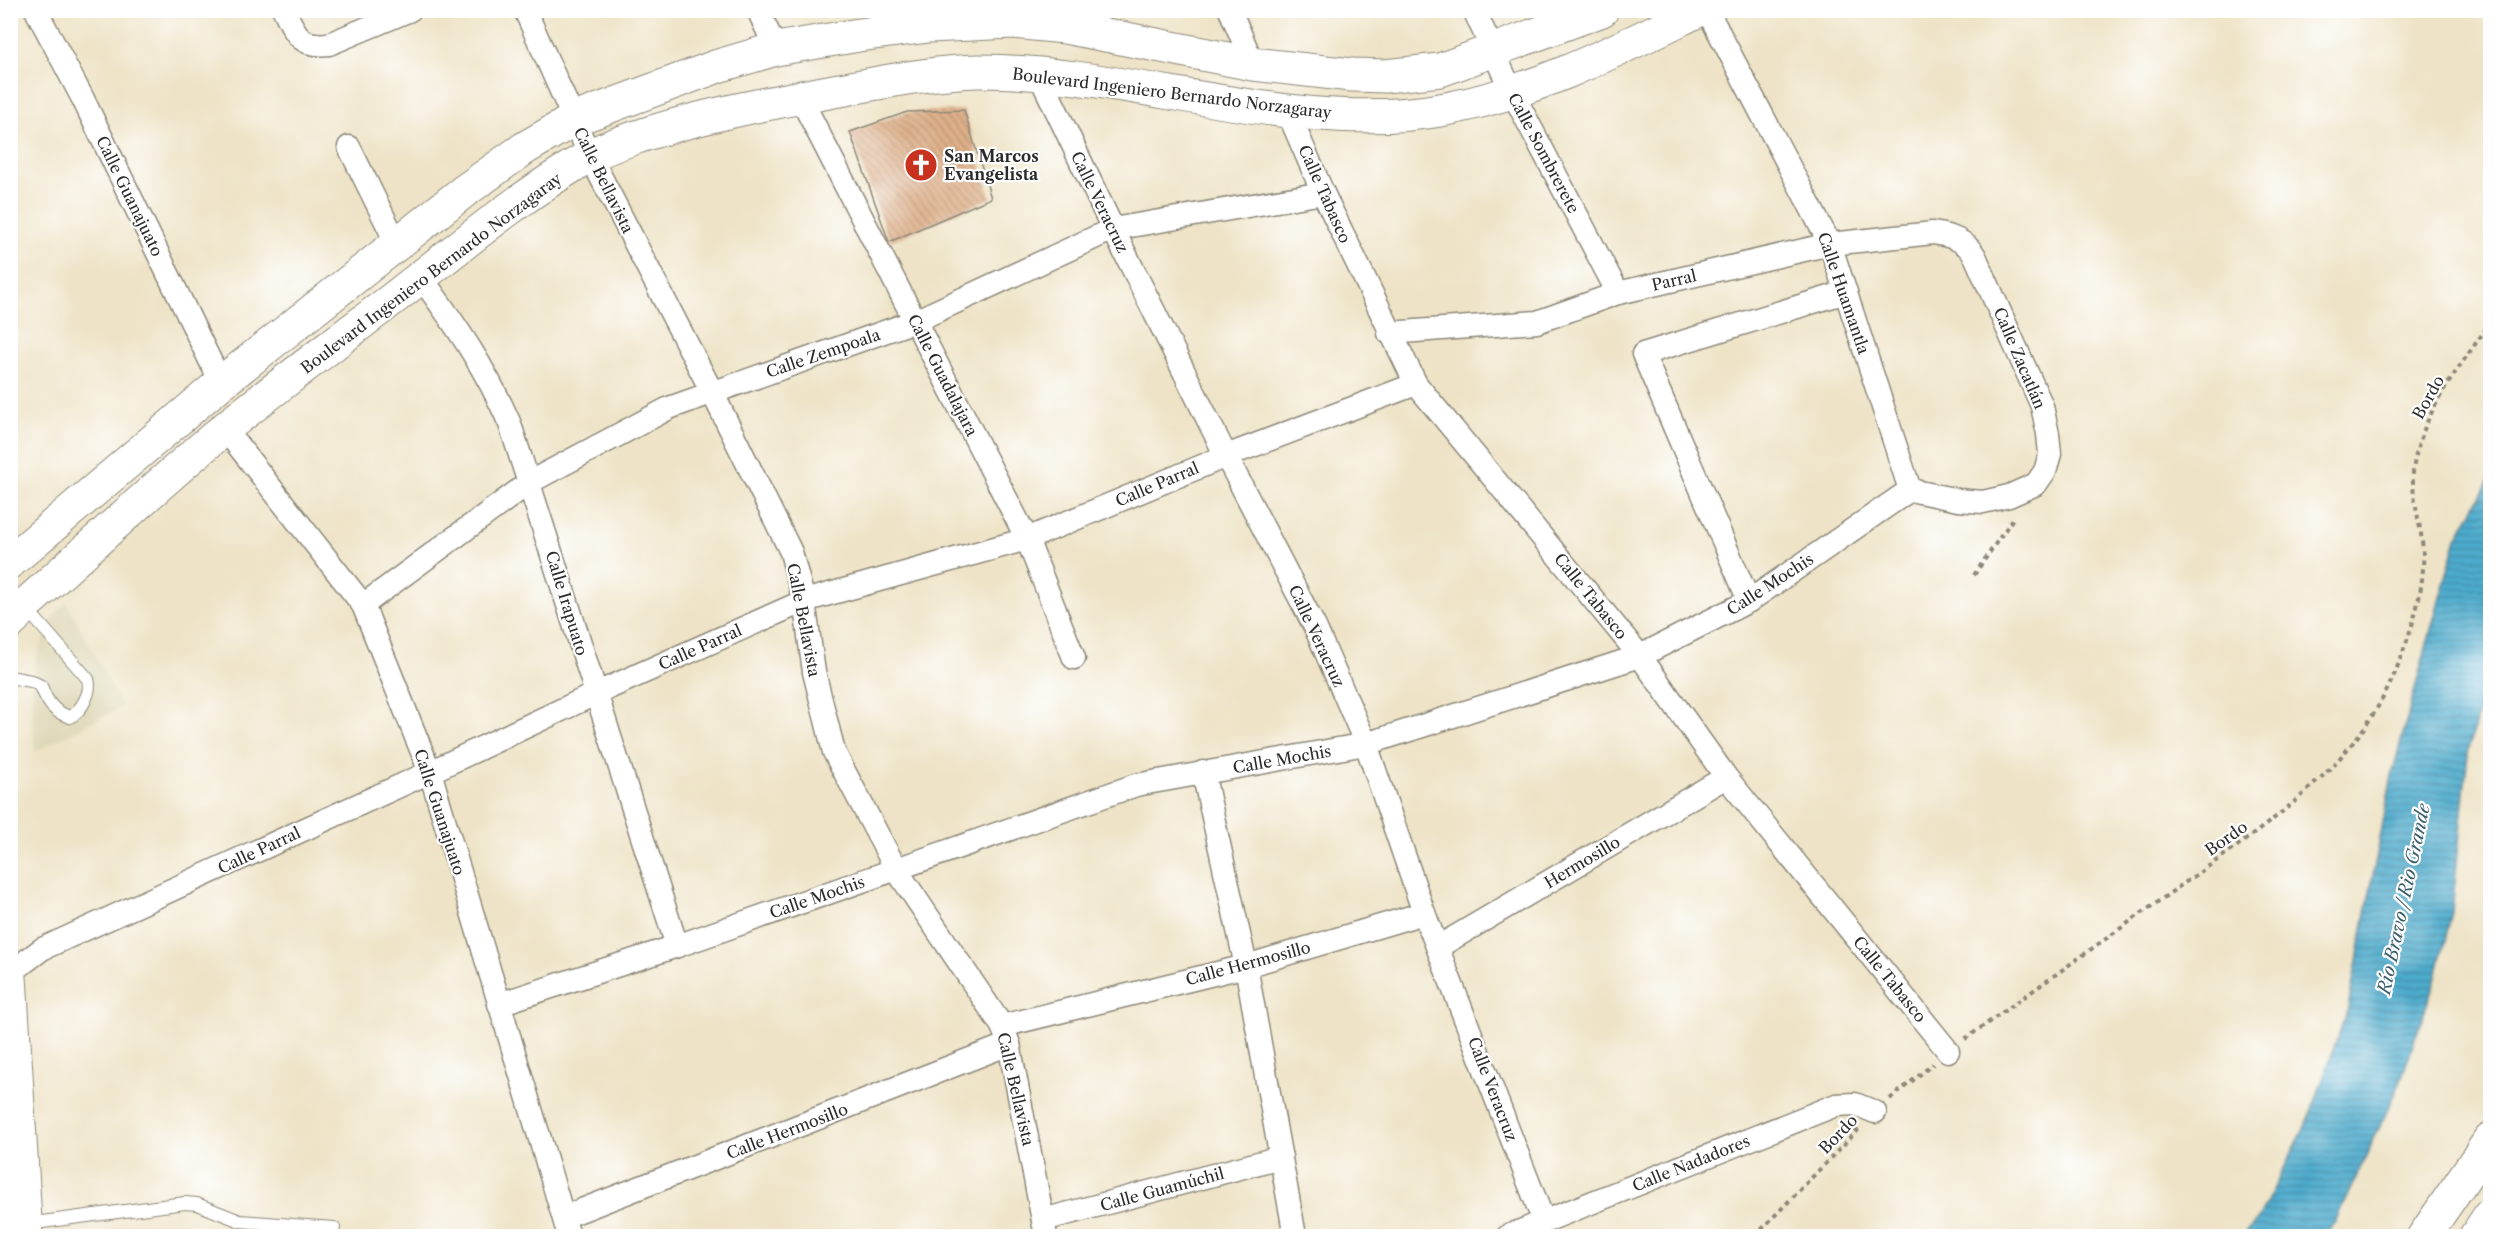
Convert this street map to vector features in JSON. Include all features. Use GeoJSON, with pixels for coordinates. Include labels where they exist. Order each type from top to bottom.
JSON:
{"type":"FeatureCollection","features":[{"type":"Feature","properties":{"kind":"main road"},"geometry":{"type":"LineString","coordinates":[[10,562],[221,383],[463,192],[525,148],[575,119],[718,66],[776,49],[983,16],[1013,22],[1065,27],[1253,64],[1385,76],[1440,70],[1602,10]]}},
{"type":"Feature","properties":{"kind":"main road","name":"Boulevard Ingeniero Bernardo Norzagaray"},"geometry":{"type":"LineString","coordinates":[[17,615],[225,429],[530,195],[590,156],[617,144],[705,117],[800,97],[974,71],[1040,74],[1287,110],[1368,115],[1444,109],[1512,92],[1583,66],[1699,10]]}},
{"type":"Feature","properties":{"kind":"main road"},"geometry":{"type":"LineString","coordinates":[[10,977],[26,1230]]}},
{"type":"Feature","properties":{"kind":"main road"},"geometry":{"type":"LineString","coordinates":[[2424,1236],[2490,1140]]}},
{"type":"Feature","properties":{"kind":"main road"},"geometry":{"type":"LineString","coordinates":[[2476,1236],[2490,1215]]}},
{"type":"Feature","properties":{"kind":"street","name":"Calle Guanajuato"},"geometry":{"type":"LineString","coordinates":[[36,10],[83,99],[221,383]]}},
{"type":"Feature","properties":{"kind":"street"},"geometry":{"type":"LineString","coordinates":[[284,10],[297,36],[305,42],[318,45],[329,44],[410,10]]}},
{"type":"Feature","properties":{"kind":"street","name":"Calle Bellavista"},"geometry":{"type":"LineString","coordinates":[[525,10],[590,156],[712,392],[791,552],[804,601],[814,672],[834,752],[896,869],[1005,1035],[1045,1228]]}},
{"type":"Feature","properties":{"kind":"street"},"geometry":{"type":"LineString","coordinates":[[758,10],[776,49]]}},
{"type":"Feature","properties":{"kind":"street"},"geometry":{"type":"LineString","coordinates":[[1230,10],[1253,64]]}},
{"type":"Feature","properties":{"kind":"street","name":"Calle Sombrerete"},"geometry":{"type":"LineString","coordinates":[[1474,10],[1512,92],[1618,293]]}},
{"type":"Feature","properties":{"kind":"street","name":"Calle Huamantla"},"geometry":{"type":"LineString","coordinates":[[1707,10],[1830,244],[1910,490]]}},
{"type":"Feature","properties":{"kind":"street","name":"Calle Veracruz"},"geometry":{"type":"LineString","coordinates":[[1040,74],[1113,229],[1226,456],[1316,627],[1366,744],[1424,913],[1544,1222]]}},
{"type":"Feature","properties":{"kind":"street","name":"Calle Guadalajara"},"geometry":{"type":"LineString","coordinates":[[800,97],[1028,538],[1074,657]]}},
{"type":"Feature","properties":{"kind":"street","name":"Calle Tabasco"},"geometry":{"type":"LineString","coordinates":[[1287,110],[1323,193],[1389,333],[1416,384],[1640,656],[1726,777],[1948,1051]]}},
{"type":"Feature","properties":{"kind":"street"},"geometry":{"type":"LineString","coordinates":[[349,147],[397,244]]}},
{"type":"Feature","properties":{"kind":"street","name":"Calle Zempoala"},"geometry":{"type":"LineString","coordinates":[[363,605],[530,482],[669,408],[915,321],[1113,229],[1323,193]]}},
{"type":"Feature","properties":{"kind":"street","name":"Parral"},"geometry":{"type":"LineString","coordinates":[[1389,333],[1538,322],[1618,293],[1830,244],[1933,233],[1960,239]]}},
{"type":"Feature","properties":{"kind":"street","name":"Calle Zacatlán"},"geometry":{"type":"LineString","coordinates":[[1960,239],[1975,256],[2042,406],[2050,454],[2045,471],[2036,484]]}},
{"type":"Feature","properties":{"kind":"street","name":"Calle Irapuato"},"geometry":{"type":"LineString","coordinates":[[421,277],[465,338],[493,387],[510,424],[677,946]]}},
{"type":"Feature","properties":{"kind":"street"},"geometry":{"type":"LineString","coordinates":[[1749,601],[1643,354],[1846,292]]}},
{"type":"Feature","properties":{"kind":"street","name":"Calle Parral"},"geometry":{"type":"LineString","coordinates":[[10,973],[42,949],[595,694],[804,601],[1028,538],[1226,456],[1416,384]]}},
{"type":"Feature","properties":{"kind":"street","name":"Calle Guanajuato"},"geometry":{"type":"LineString","coordinates":[[225,429],[363,605],[430,772],[567,1227]]}},
{"type":"Feature","properties":{"kind":"street"},"geometry":{"type":"LineString","coordinates":[[1910,490],[1958,500],[1983,502],[2009,496],[2036,484]]}},
{"type":"Feature","properties":{"kind":"street","name":"Calle Mochis"},"geometry":{"type":"LineString","coordinates":[[499,1004],[677,946],[1136,785],[1366,744],[1640,656],[1749,601],[1910,490]]}},
{"type":"Feature","properties":{"kind":"street"},"geometry":{"type":"LineString","coordinates":[[1203,772],[1246,966],[1295,1236]]}},
{"type":"Feature","properties":{"kind":"street","name":"Hermosillo"},"geometry":{"type":"LineString","coordinates":[[1438,946],[1726,777]]}},
{"type":"Feature","properties":{"kind":"street","name":"Calle Hermosillo"},"geometry":{"type":"LineString","coordinates":[[567,1227],[1005,1035],[1424,913]]}},
{"type":"Feature","properties":{"kind":"street","name":"Calle Nadadores"},"geometry":{"type":"LineString","coordinates":[[1508,1236],[1836,1105],[1855,1104],[1875,1112]]}},
{"type":"Feature","properties":{"kind":"street","name":"Calle Guamúchil"},"geometry":{"type":"LineString","coordinates":[[1045,1228],[1281,1157]]}},
{"type":"Feature","properties":{"kind":"lane"},"geometry":{"type":"LineString","coordinates":[[10,678],[31,681],[41,686],[48,704],[61,714],[70,717],[89,692],[88,679],[17,615]]}},
{"type":"Feature","properties":{"kind":"lane"},"geometry":{"type":"LineString","coordinates":[[26,1230],[185,1203],[197,1204],[240,1221],[334,1228]]}},
{"type":"Feature","properties":{"kind":"path","name":"Bordo"},"geometry":{"type":"LineString","coordinates":[[1755,1236],[1875,1112],[1948,1051],[2284,811],[2347,752],[2377,711],[2400,660],[2419,598],[2423,554],[2415,499],[2414,465],[2425,424],[2437,399],[2490,323]]}},
{"type":"Feature","properties":{"kind":"path"},"geometry":{"type":"LineString","coordinates":[[1974,576],[2036,484]]}},
{"type":"Feature","properties":{"kind":"shaded area"},"geometry":{"type":"Polygon","coordinates":[[[66,601],[122,706],[35,752],[32,700],[36,658],[52,618],[66,601]]]}},
{"type":"Feature","properties":{"kind":"water","name":"Río Bravo / Rio Grande"},"geometry":{"type":"Polygon","coordinates":[[[2490,479],[2490,666],[2468,753],[2452,912],[2434,984],[2398,1088],[2335,1222],[2323,1236],[2242,1236],[2258,1219],[2308,1121],[2348,1008],[2392,775],[2431,629],[2457,538],[2490,479]]]}},
{"type":"Feature","properties":{"kind":"building","name":"San Marcos Evangelista"},"geometry":{"type":"Polygon","coordinates":[[[964,110],[991,198],[889,242],[850,132],[907,112],[964,110]]]}},
{"type":"Feature","properties":{"kind":"place","name":"San Marcos Evangelista"},"geometry":{"type":"Point","coordinates":[921,165]}}]}
